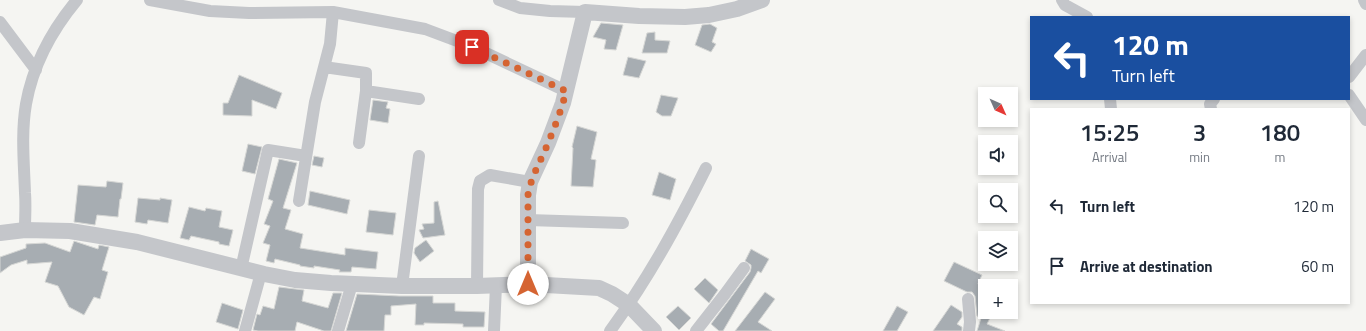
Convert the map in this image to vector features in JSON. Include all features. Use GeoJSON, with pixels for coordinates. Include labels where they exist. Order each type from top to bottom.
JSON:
{"type":"FeatureCollection","features":[{"type":"Feature","properties":{"kind":"street"},"geometry":{"type":"LineString","coordinates":[[25,230],[24,132],[26,104],[36,70],[47,43],[62,19],[77,0]]}},
{"type":"Feature","properties":{"kind":"street"},"geometry":{"type":"LineString","coordinates":[[150,0],[210,11],[250,13],[277,6],[333,12],[425,29],[472,47],[566,91]]}},
{"type":"Feature","properties":{"kind":"street"},"geometry":{"type":"LineString","coordinates":[[499,0],[520,8],[550,11],[685,17],[709,15],[737,9],[762,0]]}},
{"type":"Feature","properties":{"kind":"street"},"geometry":{"type":"LineString","coordinates":[[1062,0],[1065,5],[1085,16]]}},
{"type":"Feature","properties":{"kind":"street"},"geometry":{"type":"LineString","coordinates":[[1364,0],[1366,4]]}},
{"type":"Feature","properties":{"kind":"street"},"geometry":{"type":"LineString","coordinates":[[298,201],[315,102],[330,44],[333,12]]}},
{"type":"Feature","properties":{"kind":"street"},"geometry":{"type":"LineString","coordinates":[[528,284],[528,195],[530,182],[548,143],[563,103],[585,12]]}},
{"type":"Feature","properties":{"kind":"street"},"geometry":{"type":"LineString","coordinates":[[0,22],[36,70]]}},
{"type":"Feature","properties":{"kind":"street"},"geometry":{"type":"LineString","coordinates":[[1350,76],[1366,55]]}},
{"type":"Feature","properties":{"kind":"street"},"geometry":{"type":"LineString","coordinates":[[324,67],[366,73],[366,91],[359,143]]}},
{"type":"Feature","properties":{"kind":"street"},"geometry":{"type":"LineString","coordinates":[[366,91],[419,99]]}},
{"type":"Feature","properties":{"kind":"street"},"geometry":{"type":"LineString","coordinates":[[1350,96],[1366,120]]}},
{"type":"Feature","properties":{"kind":"street"},"geometry":{"type":"LineString","coordinates":[[241,269],[268,150],[306,156]]}},
{"type":"Feature","properties":{"kind":"street"},"geometry":{"type":"LineString","coordinates":[[402,286],[419,156]]}},
{"type":"Feature","properties":{"kind":"street"},"geometry":{"type":"LineString","coordinates":[[610,331],[629,305],[680,220],[706,168]]}},
{"type":"Feature","properties":{"kind":"street"},"geometry":{"type":"LineString","coordinates":[[477,286],[478,190],[480,181],[490,175],[530,182]]}},
{"type":"Feature","properties":{"kind":"street"},"geometry":{"type":"LineString","coordinates":[[528,220],[623,223]]}},
{"type":"Feature","properties":{"kind":"street"},"geometry":{"type":"LineString","coordinates":[[0,233],[25,230],[70,231],[137,242],[241,269],[295,280],[402,286],[528,284],[599,288],[629,305],[654,331]]}},
{"type":"Feature","properties":{"kind":"street"},"geometry":{"type":"LineString","coordinates":[[696,331],[744,268]]}},
{"type":"Feature","properties":{"kind":"street"},"geometry":{"type":"LineString","coordinates":[[246,331],[261,273]]}},
{"type":"Feature","properties":{"kind":"street"},"geometry":{"type":"LineString","coordinates":[[338,331],[352,284]]}},
{"type":"Feature","properties":{"kind":"street"},"geometry":{"type":"LineString","coordinates":[[494,331],[496,285]]}},
{"type":"Feature","properties":{"kind":"street"},"geometry":{"type":"LineString","coordinates":[[968,299],[970,322],[969,331]]}},
{"type":"Feature","properties":{"kind":"building"},"geometry":{"type":"Polygon","coordinates":[[[601,23],[623,25],[616,50],[604,49],[606,40],[593,37],[601,23]]]}},
{"type":"Feature","properties":{"kind":"building"},"geometry":{"type":"Polygon","coordinates":[[[710,24],[717,28],[712,42],[716,44],[711,52],[695,45],[702,25],[710,24]]]}},
{"type":"Feature","properties":{"kind":"building"},"geometry":{"type":"Polygon","coordinates":[[[655,32],[655,40],[670,41],[667,53],[642,53],[647,33],[655,32]]]}},
{"type":"Feature","properties":{"kind":"building"},"geometry":{"type":"Polygon","coordinates":[[[628,57],[646,61],[639,78],[623,75],[628,57]]]}},
{"type":"Feature","properties":{"kind":"building"},"geometry":{"type":"Polygon","coordinates":[[[239,75],[282,93],[276,109],[252,100],[252,116],[223,115],[223,103],[228,103],[239,75]]]}},
{"type":"Feature","properties":{"kind":"building"},"geometry":{"type":"Polygon","coordinates":[[[661,95],[678,98],[671,116],[662,116],[656,112],[661,95]]]}},
{"type":"Feature","properties":{"kind":"building"},"geometry":{"type":"Polygon","coordinates":[[[373,100],[388,102],[386,108],[390,109],[388,123],[370,120],[373,100]]]}},
{"type":"Feature","properties":{"kind":"building"},"geometry":{"type":"Polygon","coordinates":[[[577,126],[597,132],[591,159],[596,160],[593,187],[571,186],[572,147],[577,126]]]}},
{"type":"Feature","properties":{"kind":"building"},"geometry":{"type":"Polygon","coordinates":[[[248,144],[262,147],[255,174],[242,171],[248,144]]]}},
{"type":"Feature","properties":{"kind":"building"},"geometry":{"type":"Polygon","coordinates":[[[314,156],[324,158],[322,167],[312,165],[314,156]]]}},
{"type":"Feature","properties":{"kind":"building"},"geometry":{"type":"Polygon","coordinates":[[[279,159],[297,163],[283,208],[291,210],[285,229],[303,234],[300,248],[345,255],[345,248],[378,252],[376,269],[352,267],[351,272],[339,272],[340,270],[314,266],[314,268],[300,266],[275,259],[274,263],[266,261],[270,245],[263,243],[270,226],[264,224],[273,201],[268,199],[279,159]]]}},
{"type":"Feature","properties":{"kind":"building"},"geometry":{"type":"Polygon","coordinates":[[[659,172],[676,179],[670,200],[652,195],[659,172]]]}},
{"type":"Feature","properties":{"kind":"building"},"geometry":{"type":"Polygon","coordinates":[[[107,181],[123,183],[118,217],[97,215],[95,225],[74,222],[78,185],[106,187],[107,181]]]}},
{"type":"Feature","properties":{"kind":"building"},"geometry":{"type":"Polygon","coordinates":[[[310,191],[350,200],[347,214],[308,205],[310,191]]]}},
{"type":"Feature","properties":{"kind":"building"},"geometry":{"type":"Polygon","coordinates":[[[138,198],[160,200],[160,198],[172,200],[168,223],[148,220],[147,224],[135,222],[138,198]]]}},
{"type":"Feature","properties":{"kind":"building"},"geometry":{"type":"Polygon","coordinates":[[[438,201],[445,235],[423,238],[419,230],[424,229],[422,224],[434,223],[434,202],[438,201]]]}},
{"type":"Feature","properties":{"kind":"building"},"geometry":{"type":"Polygon","coordinates":[[[189,207],[205,211],[206,208],[222,211],[219,227],[233,230],[229,246],[219,244],[219,242],[191,236],[189,240],[180,238],[189,207]]]}},
{"type":"Feature","properties":{"kind":"building"},"geometry":{"type":"Polygon","coordinates":[[[369,210],[396,213],[393,235],[366,232],[369,210]]]}},
{"type":"Feature","properties":{"kind":"building"},"geometry":{"type":"Polygon","coordinates":[[[426,240],[434,251],[420,262],[414,253],[415,248],[426,240]]]}},
{"type":"Feature","properties":{"kind":"building"},"geometry":{"type":"Polygon","coordinates":[[[74,241],[98,249],[99,245],[109,247],[102,270],[108,272],[100,299],[94,297],[84,315],[69,307],[58,286],[45,282],[52,262],[27,264],[27,260],[11,265],[0,273],[0,257],[26,248],[26,244],[45,243],[70,252],[74,241]]]}},
{"type":"Feature","properties":{"kind":"building"},"geometry":{"type":"Polygon","coordinates":[[[751,249],[769,259],[761,273],[758,271],[723,331],[719,331],[711,324],[750,272],[751,265],[745,261],[751,249]]]}},
{"type":"Feature","properties":{"kind":"building"},"geometry":{"type":"Polygon","coordinates":[[[954,262],[982,275],[980,279],[978,279],[978,316],[975,296],[972,292],[967,292],[944,281],[954,262]]]}},
{"type":"Feature","properties":{"kind":"building"},"geometry":{"type":"Polygon","coordinates":[[[705,278],[718,290],[709,303],[694,289],[705,278]]]}},
{"type":"Feature","properties":{"kind":"building"},"geometry":{"type":"Polygon","coordinates":[[[279,287],[304,290],[302,301],[328,308],[333,293],[342,293],[331,331],[324,331],[297,322],[295,331],[253,330],[257,314],[260,315],[263,306],[274,309],[279,287]]]}},
{"type":"Feature","properties":{"kind":"building"},"geometry":{"type":"Polygon","coordinates":[[[765,292],[775,299],[758,322],[772,331],[735,331],[765,292]]]}},
{"type":"Feature","properties":{"kind":"building"},"geometry":{"type":"Polygon","coordinates":[[[357,294],[433,296],[433,303],[455,303],[455,311],[485,312],[484,327],[463,327],[463,324],[424,323],[424,325],[415,325],[416,304],[391,306],[391,315],[385,315],[384,331],[346,331],[357,294]]]}},
{"type":"Feature","properties":{"kind":"building"},"geometry":{"type":"Polygon","coordinates":[[[222,303],[243,310],[238,329],[216,322],[222,303]]]}},
{"type":"Feature","properties":{"kind":"building"},"geometry":{"type":"Polygon","coordinates":[[[951,305],[962,312],[962,317],[957,324],[962,327],[962,331],[933,331],[951,305]]]}},
{"type":"Feature","properties":{"kind":"building"},"geometry":{"type":"Polygon","coordinates":[[[678,306],[691,318],[679,330],[666,317],[678,306]]]}},
{"type":"Feature","properties":{"kind":"building"},"geometry":{"type":"Polygon","coordinates":[[[897,306],[908,312],[897,331],[883,331],[897,306]]]}},
{"type":"Feature","properties":{"kind":"building"},"geometry":{"type":"Polygon","coordinates":[[[981,319],[990,319],[987,324],[1005,331],[977,331],[981,319]]]}},
{"type":"Feature","properties":{"kind":"route"},"geometry":{"type":"LineString","coordinates":[[472,47],[566,91],[548,143],[530,182],[528,195],[528,284]]}}]}
